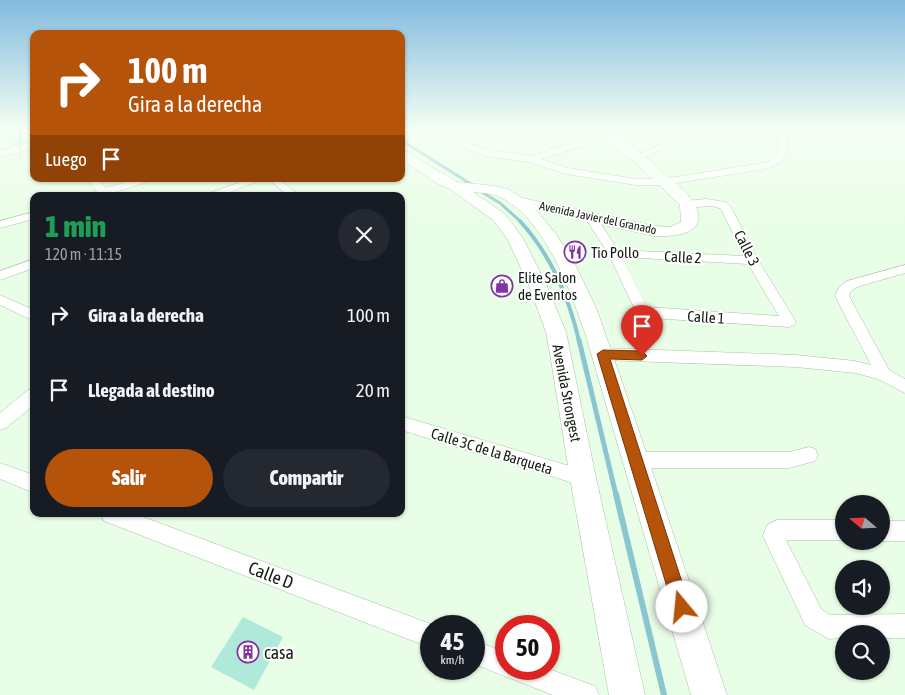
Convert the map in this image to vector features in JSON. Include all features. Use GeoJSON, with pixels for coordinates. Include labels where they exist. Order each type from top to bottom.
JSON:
{"type":"FeatureCollection","features":[{"type":"Feature","properties":{"kind":"street","name":"Avenida Strongest"},"geometry":{"type":"LineString","coordinates":[[417,163],[443,181],[460,186],[499,217],[516,240],[538,286],[556,332],[583,478],[627,695]]}},
{"type":"Feature","properties":{"kind":"street"},"geometry":{"type":"LineString","coordinates":[[542,163],[566,171],[636,182],[663,182],[774,163]]}},
{"type":"Feature","properties":{"kind":"street"},"geometry":{"type":"LineString","coordinates":[[644,163],[687,204]]}},
{"type":"Feature","properties":{"kind":"street"},"geometry":{"type":"LineString","coordinates":[[95,182],[104,192],[137,182]]}},
{"type":"Feature","properties":{"kind":"street"},"geometry":{"type":"LineString","coordinates":[[222,192],[250,182]]}},
{"type":"Feature","properties":{"kind":"street"},"geometry":{"type":"LineString","coordinates":[[277,182],[290,192]]}},
{"type":"Feature","properties":{"kind":"street"},"geometry":{"type":"LineString","coordinates":[[460,186],[501,192],[516,201],[547,233],[579,288],[603,354],[709,695]]}},
{"type":"Feature","properties":{"kind":"street","name":"Avenida Javier del Granado"},"geometry":{"type":"LineString","coordinates":[[516,201],[654,231],[672,232],[689,225],[690,218],[687,204]]}},
{"type":"Feature","properties":{"kind":"street","name":"Calle 3"},"geometry":{"type":"LineString","coordinates":[[687,204],[711,202],[722,204],[726,207],[752,260],[789,322]]}},
{"type":"Feature","properties":{"kind":"street"},"geometry":{"type":"LineString","coordinates":[[0,225],[30,216]]}},
{"type":"Feature","properties":{"kind":"street","name":"Calle 1"},"geometry":{"type":"LineString","coordinates":[[590,216],[614,253],[642,311],[789,322]]}},
{"type":"Feature","properties":{"kind":"street","name":"Calle 2"},"geometry":{"type":"LineString","coordinates":[[614,253],[752,260]]}},
{"type":"Feature","properties":{"kind":"street"},"geometry":{"type":"LineString","coordinates":[[0,276],[30,265]]}},
{"type":"Feature","properties":{"kind":"street"},"geometry":{"type":"LineString","coordinates":[[883,374],[842,296],[844,290],[852,284],[905,269]]}},
{"type":"Feature","properties":{"kind":"street"},"geometry":{"type":"LineString","coordinates":[[0,299],[30,314]]}},
{"type":"Feature","properties":{"kind":"street"},"geometry":{"type":"LineString","coordinates":[[603,354],[796,361],[854,367],[883,374],[905,388]]}},
{"type":"Feature","properties":{"kind":"street"},"geometry":{"type":"LineString","coordinates":[[0,423],[30,398]]}},
{"type":"Feature","properties":{"kind":"street","name":"Calle 3C de la Barqueta"},"geometry":{"type":"LineString","coordinates":[[405,424],[583,478]]}},
{"type":"Feature","properties":{"kind":"street"},"geometry":{"type":"LineString","coordinates":[[636,460],[789,460],[809,456]]}},
{"type":"Feature","properties":{"kind":"street"},"geometry":{"type":"LineString","coordinates":[[0,472],[30,483]]}},
{"type":"Feature","properties":{"kind":"street","name":"Calle D"},"geometry":{"type":"LineString","coordinates":[[119,517],[420,632]]}},
{"type":"Feature","properties":{"kind":"street"},"geometry":{"type":"LineString","coordinates":[[835,530],[777,530],[774,532],[773,536],[813,617],[829,627],[905,626]]}},
{"type":"Feature","properties":{"kind":"street"},"geometry":{"type":"LineString","coordinates":[[890,531],[905,531]]}},
{"type":"Feature","properties":{"kind":"street"},"geometry":{"type":"LineString","coordinates":[[699,662],[718,695]]}},
{"type":"Feature","properties":{"kind":"street"},"geometry":{"type":"LineString","coordinates":[[546,680],[586,695]]}},
{"type":"Feature","properties":{"kind":"building","name":"casa"},"geometry":{"type":"Polygon","coordinates":[[[243,617],[283,637],[254,690],[211,667],[243,617]]]}},
{"type":"Feature","properties":{"kind":"waterway"},"geometry":{"type":"LineString","coordinates":[[438,163],[474,186]]}},
{"type":"Feature","properties":{"kind":"waterway"},"geometry":{"type":"LineString","coordinates":[[480,191],[500,203],[520,221]]}},
{"type":"Feature","properties":{"kind":"waterway"},"geometry":{"type":"LineString","coordinates":[[520,221],[531,234],[557,277],[570,309],[579,341]]}},
{"type":"Feature","properties":{"kind":"waterway"},"geometry":{"type":"LineString","coordinates":[[579,340],[616,495]]}},
{"type":"Feature","properties":{"kind":"waterway"},"geometry":{"type":"LineString","coordinates":[[616,494],[664,695]]}},
{"type":"Feature","properties":{"kind":"place","name":"Tio Pollo"},"geometry":{"type":"Point","coordinates":[575,252]}},
{"type":"Feature","properties":{"kind":"place","name":"Elite Salon de Eventos"},"geometry":{"type":"Point","coordinates":[502,286]}},
{"type":"Feature","properties":{"kind":"place","name":"casa"},"geometry":{"type":"Point","coordinates":[248,652]}},
{"type":"Feature","properties":{"kind":"route"},"geometry":{"type":"LineString","coordinates":[[642,356],[603,354],[682,607]]}}]}
